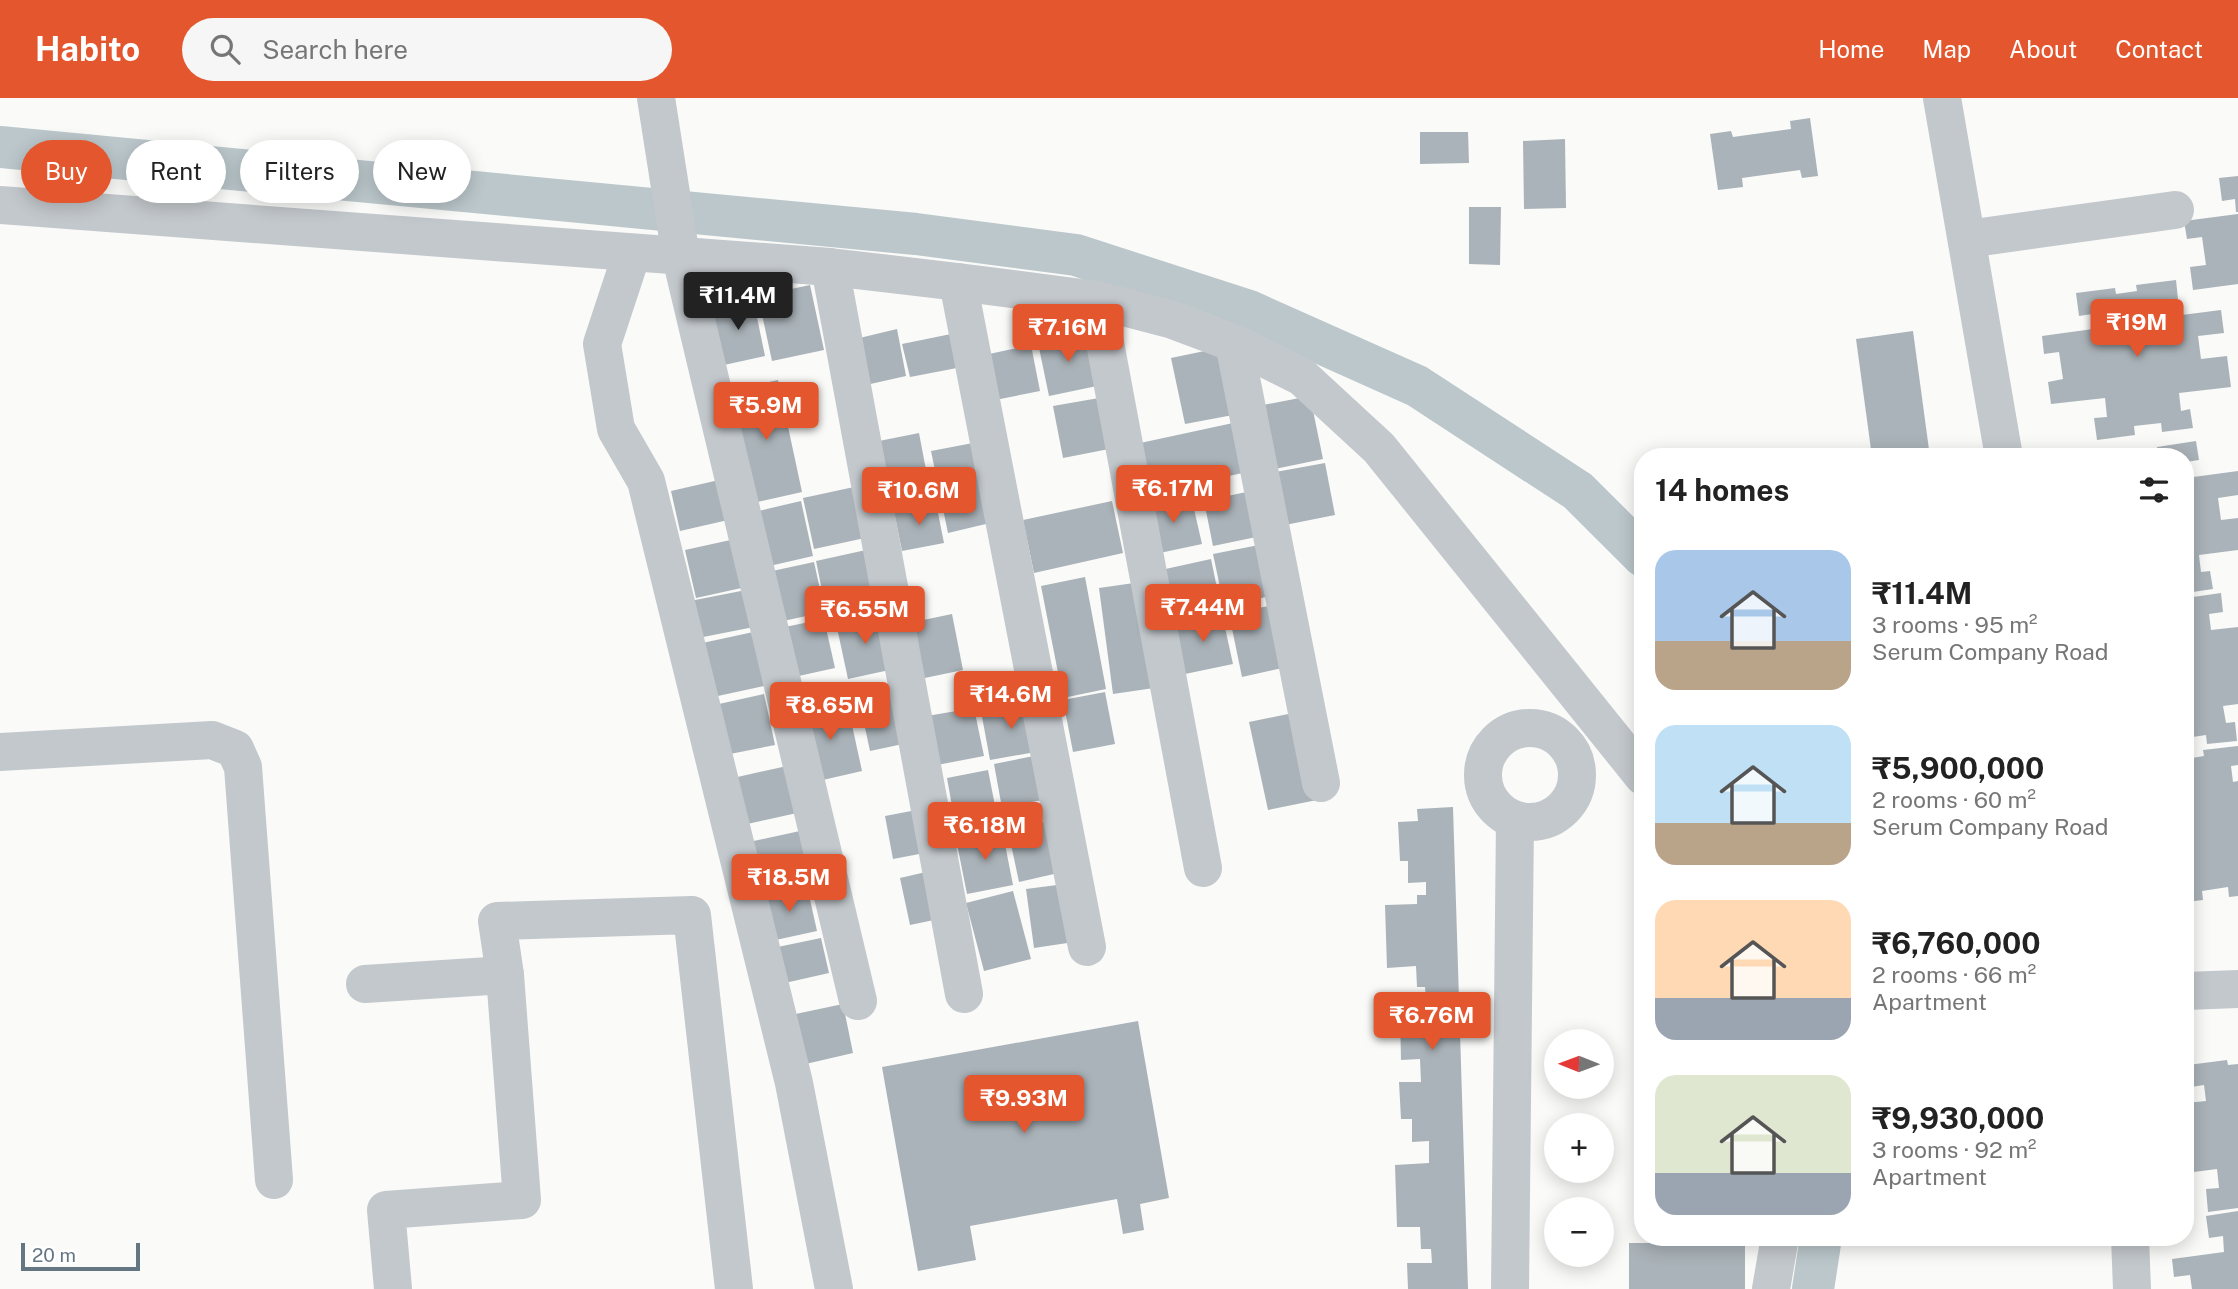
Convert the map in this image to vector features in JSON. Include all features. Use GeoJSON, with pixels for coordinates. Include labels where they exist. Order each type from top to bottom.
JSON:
{"type":"FeatureCollection","features":[{"type":"Feature","properties":{"kind":"street"},"geometry":{"type":"LineString","coordinates":[[656,98],[680,248],[858,1001]]}},
{"type":"Feature","properties":{"kind":"street"},"geometry":{"type":"LineString","coordinates":[[1942,98],[2002,448]]}},
{"type":"Feature","properties":{"kind":"street"},"geometry":{"type":"LineString","coordinates":[[0,205],[632,253],[680,248],[1097,300],[1170,318],[1234,343],[1302,377],[1379,449],[1634,765]]}},
{"type":"Feature","properties":{"kind":"street"},"geometry":{"type":"LineString","coordinates":[[1967,239],[2175,210]]}},
{"type":"Feature","properties":{"kind":"street"},"geometry":{"type":"LineString","coordinates":[[632,253],[602,344],[616,429],[646,481],[794,1083],[834,1289]]}},
{"type":"Feature","properties":{"kind":"street"},"geometry":{"type":"LineString","coordinates":[[831,267],[964,994]]}},
{"type":"Feature","properties":{"kind":"street"},"geometry":{"type":"LineString","coordinates":[[958,282],[1087,947]]}},
{"type":"Feature","properties":{"kind":"street"},"geometry":{"type":"LineString","coordinates":[[1097,300],[1203,868]]}},
{"type":"Feature","properties":{"kind":"street"},"geometry":{"type":"LineString","coordinates":[[1234,343],[1321,783]]}},
{"type":"Feature","properties":{"kind":"street"},"geometry":{"type":"LineString","coordinates":[[0,752],[212,740],[235,749],[243,767],[274,1180]]}},
{"type":"Feature","properties":{"kind":"street"},"geometry":{"type":"LineString","coordinates":[[1510,1289],[1515,821]]}},
{"type":"Feature","properties":{"kind":"street"},"geometry":{"type":"LineString","coordinates":[[393,1289],[386,1210],[522,1200],[505,975],[497,921],[692,915],[734,1289]]}},
{"type":"Feature","properties":{"kind":"street"},"geometry":{"type":"LineString","coordinates":[[365,985],[505,975]]}},
{"type":"Feature","properties":{"kind":"street"},"geometry":{"type":"LineString","coordinates":[[2194,991],[2238,989]]}},
{"type":"Feature","properties":{"kind":"street"},"geometry":{"type":"LineString","coordinates":[[1771,1289],[1778,1246]]}},
{"type":"Feature","properties":{"kind":"street"},"geometry":{"type":"LineString","coordinates":[[2130,1246],[2132,1289]]}},
{"type":"Feature","properties":{"kind":"building"},"geometry":{"type":"Polygon","coordinates":[[[1810,118],[1818,176],[1802,178],[1800,170],[1742,178],[1743,187],[1718,190],[1710,134],[1731,131],[1733,137],[1791,129],[1790,121],[1810,118]]]}},
{"type":"Feature","properties":{"kind":"building"},"geometry":{"type":"Polygon","coordinates":[[[1420,132],[1468,132],[1469,163],[1420,164],[1420,132]]]}},
{"type":"Feature","properties":{"kind":"building"},"geometry":{"type":"Polygon","coordinates":[[[1565,139],[1566,208],[1524,209],[1523,141],[1565,139]]]}},
{"type":"Feature","properties":{"kind":"building"},"geometry":{"type":"Polygon","coordinates":[[[2238,176],[2236,212],[2235,199],[2222,201],[2219,178],[2238,176]]]}},
{"type":"Feature","properties":{"kind":"building"},"geometry":{"type":"Polygon","coordinates":[[[1469,207],[1501,207],[1500,265],[1469,264],[1469,207]]]}},
{"type":"Feature","properties":{"kind":"building"},"geometry":{"type":"Polygon","coordinates":[[[2238,214],[2238,284],[2193,290],[2190,267],[2206,265],[2202,237],[2187,239],[2184,221],[2238,214]]]}},
{"type":"Feature","properties":{"kind":"building"},"geometry":{"type":"Polygon","coordinates":[[[2176,280],[2178,299],[2164,301],[2166,317],[2221,310],[2224,333],[2198,336],[2201,359],[2227,356],[2231,387],[2179,393],[2181,411],[2190,409],[2193,428],[2162,432],[2161,423],[2134,426],[2135,435],[2097,440],[2094,418],[2107,417],[2105,398],[2051,404],[2048,382],[2063,379],[2059,352],[2044,354],[2042,336],[2093,329],[2092,314],[2079,316],[2076,293],[2115,288],[2116,294],[2137,291],[2136,285],[2176,280]]]}},
{"type":"Feature","properties":{"kind":"building"},"geometry":{"type":"Polygon","coordinates":[[[810,285],[824,350],[772,361],[758,296],[810,285]]]}},
{"type":"Feature","properties":{"kind":"building"},"geometry":{"type":"Polygon","coordinates":[[[753,298],[765,356],[724,365],[712,307],[753,298]]]}},
{"type":"Feature","properties":{"kind":"building"},"geometry":{"type":"Polygon","coordinates":[[[897,329],[906,376],[857,387],[847,341],[897,329]]]}},
{"type":"Feature","properties":{"kind":"building"},"geometry":{"type":"Polygon","coordinates":[[[1913,331],[1929,448],[1871,448],[1856,339],[1913,331]]]}},
{"type":"Feature","properties":{"kind":"building"},"geometry":{"type":"Polygon","coordinates":[[[1086,332],[1097,386],[1049,396],[1038,343],[1086,332]]]}},
{"type":"Feature","properties":{"kind":"building"},"geometry":{"type":"Polygon","coordinates":[[[951,334],[957,368],[910,377],[902,344],[951,334]]]}},
{"type":"Feature","properties":{"kind":"building"},"geometry":{"type":"Polygon","coordinates":[[[1031,345],[1040,391],[990,401],[980,356],[1031,345]]]}},
{"type":"Feature","properties":{"kind":"building"},"geometry":{"type":"Polygon","coordinates":[[[1219,348],[1233,415],[1185,424],[1171,358],[1219,348]]]}},
{"type":"Feature","properties":{"kind":"building"},"geometry":{"type":"Polygon","coordinates":[[[778,380],[802,492],[753,503],[729,391],[778,380]]]}},
{"type":"Feature","properties":{"kind":"building"},"geometry":{"type":"Polygon","coordinates":[[[1310,396],[1323,459],[1270,470],[1258,406],[1310,396]]]}},
{"type":"Feature","properties":{"kind":"building"},"geometry":{"type":"Polygon","coordinates":[[[1099,398],[1109,449],[1063,458],[1053,406],[1099,398]]]}},
{"type":"Feature","properties":{"kind":"building"},"geometry":{"type":"Polygon","coordinates":[[[1233,423],[1243,473],[1141,494],[1131,445],[1233,423]]]}},
{"type":"Feature","properties":{"kind":"building"},"geometry":{"type":"Polygon","coordinates":[[[919,433],[927,475],[882,483],[874,442],[919,433]]]}},
{"type":"Feature","properties":{"kind":"building"},"geometry":{"type":"Polygon","coordinates":[[[2196,441],[2199,460],[2194,461],[2194,448],[2157,447],[2196,441]]]}},
{"type":"Feature","properties":{"kind":"building"},"geometry":{"type":"Polygon","coordinates":[[[973,443],[990,523],[948,533],[931,451],[973,443]]]}},
{"type":"Feature","properties":{"kind":"building"},"geometry":{"type":"Polygon","coordinates":[[[1325,463],[1335,515],[1280,526],[1270,473],[1325,463]]]}},
{"type":"Feature","properties":{"kind":"building"},"geometry":{"type":"Polygon","coordinates":[[[2238,471],[2238,495],[2218,498],[2221,520],[2238,518],[2238,550],[2199,555],[2201,572],[2210,571],[2213,589],[2194,592],[2194,477],[2238,471]]]}},
{"type":"Feature","properties":{"kind":"building"},"geometry":{"type":"Polygon","coordinates":[[[719,480],[728,520],[680,531],[671,491],[719,480]]]}},
{"type":"Feature","properties":{"kind":"building"},"geometry":{"type":"Polygon","coordinates":[[[854,487],[865,538],[814,549],[803,498],[854,487]]]}},
{"type":"Feature","properties":{"kind":"building"},"geometry":{"type":"Polygon","coordinates":[[[1251,491],[1261,536],[1213,546],[1204,501],[1251,491]]]}},
{"type":"Feature","properties":{"kind":"building"},"geometry":{"type":"Polygon","coordinates":[[[1191,496],[1202,544],[1155,554],[1144,506],[1191,496]]]}},
{"type":"Feature","properties":{"kind":"building"},"geometry":{"type":"Polygon","coordinates":[[[801,501],[813,556],[765,567],[754,512],[801,501]]]}},
{"type":"Feature","properties":{"kind":"building"},"geometry":{"type":"Polygon","coordinates":[[[1112,501],[1123,553],[1034,573],[1023,520],[1112,501]]]}},
{"type":"Feature","properties":{"kind":"building"},"geometry":{"type":"Polygon","coordinates":[[[936,503],[944,543],[902,551],[894,512],[936,503]]]}},
{"type":"Feature","properties":{"kind":"building"},"geometry":{"type":"Polygon","coordinates":[[[735,539],[746,587],[696,598],[685,550],[735,539]]]}},
{"type":"Feature","properties":{"kind":"building"},"geometry":{"type":"Polygon","coordinates":[[[1264,544],[1275,595],[1224,606],[1213,554],[1264,544]]]}},
{"type":"Feature","properties":{"kind":"building"},"geometry":{"type":"Polygon","coordinates":[[[866,550],[877,599],[826,610],[816,561],[866,550]]]}},
{"type":"Feature","properties":{"kind":"building"},"geometry":{"type":"Polygon","coordinates":[[[1211,559],[1222,612],[1172,623],[1161,570],[1211,559]]]}},
{"type":"Feature","properties":{"kind":"building"},"geometry":{"type":"Polygon","coordinates":[[[814,562],[825,612],[774,623],[763,573],[814,562]]]}},
{"type":"Feature","properties":{"kind":"building"},"geometry":{"type":"Polygon","coordinates":[[[1085,577],[1106,689],[1063,698],[1041,586],[1085,577]]]}},
{"type":"Feature","properties":{"kind":"building"},"geometry":{"type":"Polygon","coordinates":[[[1141,582],[1154,688],[1113,694],[1099,588],[1141,582]]]}},
{"type":"Feature","properties":{"kind":"building"},"geometry":{"type":"Polygon","coordinates":[[[746,590],[754,627],[698,638],[690,601],[746,590]]]}},
{"type":"Feature","properties":{"kind":"building"},"geometry":{"type":"Polygon","coordinates":[[[2221,593],[2223,612],[2209,614],[2211,630],[2238,627],[2238,704],[2223,706],[2226,723],[2235,722],[2237,741],[2207,744],[2206,735],[2194,737],[2194,597],[2221,593]]]}},
{"type":"Feature","properties":{"kind":"building"},"geometry":{"type":"Polygon","coordinates":[[[1278,604],[1291,666],[1242,677],[1229,614],[1278,604]]]}},
{"type":"Feature","properties":{"kind":"building"},"geometry":{"type":"Polygon","coordinates":[[[882,613],[894,669],[848,679],[836,623],[882,613]]]}},
{"type":"Feature","properties":{"kind":"building"},"geometry":{"type":"Polygon","coordinates":[[[952,614],[963,670],[920,679],[909,623],[952,614]]]}},
{"type":"Feature","properties":{"kind":"building"},"geometry":{"type":"Polygon","coordinates":[[[1222,614],[1233,664],[1185,674],[1174,623],[1222,614]]]}},
{"type":"Feature","properties":{"kind":"building"},"geometry":{"type":"Polygon","coordinates":[[[824,619],[835,668],[785,679],[775,629],[824,619]]]}},
{"type":"Feature","properties":{"kind":"building"},"geometry":{"type":"Polygon","coordinates":[[[758,631],[769,685],[704,699],[693,645],[758,631]]]}},
{"type":"Feature","properties":{"kind":"building"},"geometry":{"type":"Polygon","coordinates":[[[906,690],[917,741],[870,751],[859,700],[906,690]]]}},
{"type":"Feature","properties":{"kind":"building"},"geometry":{"type":"Polygon","coordinates":[[[1105,692],[1115,744],[1073,752],[1063,700],[1105,692]]]}},
{"type":"Feature","properties":{"kind":"building"},"geometry":{"type":"Polygon","coordinates":[[[764,694],[775,745],[720,756],[710,706],[764,694]]]}},
{"type":"Feature","properties":{"kind":"building"},"geometry":{"type":"Polygon","coordinates":[[[1032,701],[1041,751],[990,760],[981,711],[1032,701]]]}},
{"type":"Feature","properties":{"kind":"building"},"geometry":{"type":"Polygon","coordinates":[[[847,702],[862,771],[814,782],[799,712],[847,702]]]}},
{"type":"Feature","properties":{"kind":"building"},"geometry":{"type":"Polygon","coordinates":[[[974,708],[984,756],[937,765],[927,716],[974,708]]]}},
{"type":"Feature","properties":{"kind":"building"},"geometry":{"type":"Polygon","coordinates":[[[1298,712],[1317,800],[1268,810],[1249,722],[1298,712]]]}},
{"type":"Feature","properties":{"kind":"building"},"geometry":{"type":"Polygon","coordinates":[[[2238,746],[2238,765],[2231,766],[2233,782],[2238,781],[2238,896],[2229,897],[2228,887],[2202,891],[2203,900],[2194,901],[2194,758],[2204,756],[2203,750],[2238,746]]]}},
{"type":"Feature","properties":{"kind":"building"},"geometry":{"type":"Polygon","coordinates":[[[1044,754],[1052,798],[1002,808],[994,764],[1044,754]]]}},
{"type":"Feature","properties":{"kind":"building"},"geometry":{"type":"Polygon","coordinates":[[[787,766],[797,813],[743,825],[733,778],[787,766]]]}},
{"type":"Feature","properties":{"kind":"building"},"geometry":{"type":"Polygon","coordinates":[[[988,770],[998,821],[956,829],[947,778],[988,770]]]}},
{"type":"Feature","properties":{"kind":"building"},"geometry":{"type":"Polygon","coordinates":[[[1453,807],[1468,1289],[1408,1289],[1407,1263],[1432,1263],[1431,1249],[1421,1249],[1420,1227],[1397,1227],[1395,1165],[1429,1163],[1429,1141],[1412,1142],[1412,1119],[1401,1119],[1399,1082],[1421,1082],[1420,1059],[1401,1060],[1400,1014],[1408,1014],[1408,999],[1426,999],[1425,987],[1417,987],[1416,966],[1387,968],[1385,905],[1417,904],[1417,895],[1426,895],[1426,882],[1408,883],[1408,861],[1400,861],[1398,822],[1418,821],[1417,809],[1453,807]]]}},
{"type":"Feature","properties":{"kind":"building"},"geometry":{"type":"Polygon","coordinates":[[[922,809],[930,852],[893,859],[885,816],[922,809]]]}},
{"type":"Feature","properties":{"kind":"building"},"geometry":{"type":"Polygon","coordinates":[[[1056,819],[1067,871],[1019,882],[1008,830],[1056,819]]]}},
{"type":"Feature","properties":{"kind":"building"},"geometry":{"type":"Polygon","coordinates":[[[1002,829],[1013,885],[967,894],[956,839],[1002,829]]]}},
{"type":"Feature","properties":{"kind":"building"},"geometry":{"type":"Polygon","coordinates":[[[800,831],[809,872],[757,883],[749,842],[800,831]]]}},
{"type":"Feature","properties":{"kind":"building"},"geometry":{"type":"Polygon","coordinates":[[[939,869],[948,917],[910,925],[900,878],[939,869]]]}},
{"type":"Feature","properties":{"kind":"building"},"geometry":{"type":"Polygon","coordinates":[[[1065,884],[1074,942],[1034,948],[1026,889],[1065,884]]]}},
{"type":"Feature","properties":{"kind":"building"},"geometry":{"type":"Polygon","coordinates":[[[807,886],[817,931],[771,941],[761,896],[807,886]]]}},
{"type":"Feature","properties":{"kind":"building"},"geometry":{"type":"Polygon","coordinates":[[[1013,891],[1031,959],[984,971],[966,903],[1013,891]]]}},
{"type":"Feature","properties":{"kind":"building"},"geometry":{"type":"Polygon","coordinates":[[[821,938],[829,973],[776,985],[768,949],[821,938]]]}},
{"type":"Feature","properties":{"kind":"building"},"geometry":{"type":"Polygon","coordinates":[[[843,1004],[853,1053],[797,1066],[786,1016],[843,1004]]]}},
{"type":"Feature","properties":{"kind":"building"},"geometry":{"type":"Polygon","coordinates":[[[1138,1021],[1169,1198],[1140,1204],[1144,1230],[1123,1234],[1117,1199],[970,1226],[976,1260],[918,1271],[882,1067],[1138,1021]]]}},
{"type":"Feature","properties":{"kind":"building"},"geometry":{"type":"Polygon","coordinates":[[[2227,1060],[2228,1065],[2238,1064],[2238,1208],[2208,1212],[2206,1189],[2219,1188],[2217,1169],[2194,1172],[2194,1102],[2206,1101],[2204,1085],[2194,1087],[2194,1064],[2227,1060]]]}},
{"type":"Feature","properties":{"kind":"building"},"geometry":{"type":"Polygon","coordinates":[[[2238,1211],[2238,1289],[2192,1289],[2190,1275],[2174,1277],[2172,1259],[2224,1252],[2223,1236],[2209,1238],[2206,1216],[2238,1211]]]}},
{"type":"Feature","properties":{"kind":"building"},"geometry":{"type":"Polygon","coordinates":[[[1629,1243],[1634,1243],[1634,1246],[1745,1246],[1745,1289],[1629,1289],[1629,1243]]]}},
{"type":"Feature","properties":{"kind":"waterway"},"geometry":{"type":"LineString","coordinates":[[0,147],[916,234],[1076,255],[1249,311],[1417,386],[1578,491],[1634,547]]}},
{"type":"Feature","properties":{"kind":"waterway"},"geometry":{"type":"LineString","coordinates":[[1813,1289],[1820,1246]]}}]}
